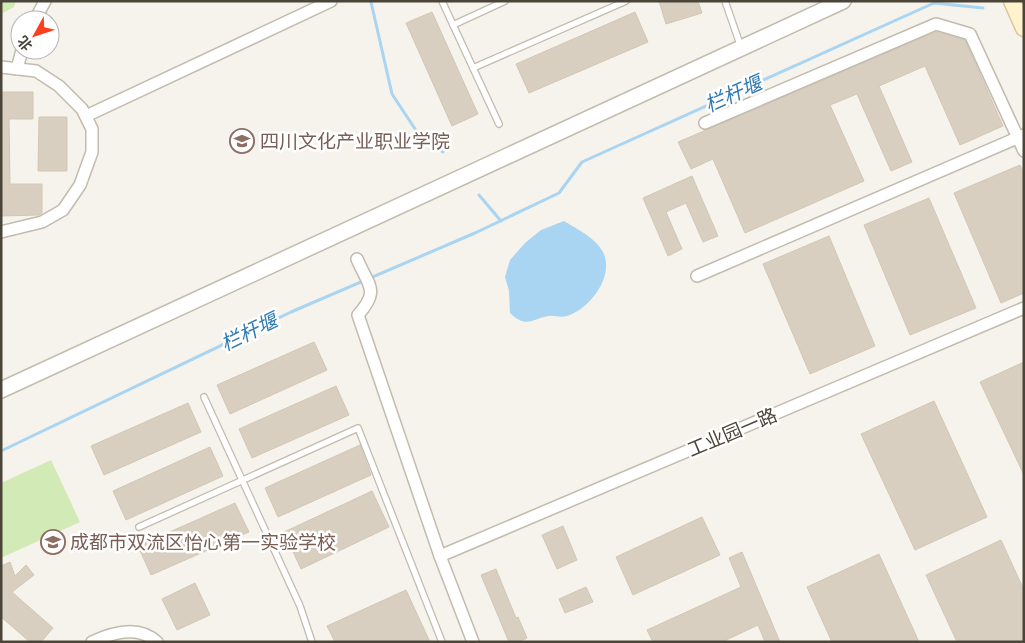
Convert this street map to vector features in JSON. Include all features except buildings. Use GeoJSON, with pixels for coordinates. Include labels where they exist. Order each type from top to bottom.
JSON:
{"type":"FeatureCollection","features":[{"type":"Feature","properties":{"kind":"main road"},"geometry":{"type":"LineString","coordinates":[[1012,1],[1024,28]]}},
{"type":"Feature","properties":{"kind":"street"},"geometry":{"type":"LineString","coordinates":[[86,116],[331,1]]}},
{"type":"Feature","properties":{"kind":"street"},"geometry":{"type":"LineString","coordinates":[[1,390],[843,1]]}},
{"type":"Feature","properties":{"kind":"street"},"geometry":{"type":"LineString","coordinates":[[705,123],[936,24],[970,34],[1021,137],[1024,151]]}},
{"type":"Feature","properties":{"kind":"street"},"geometry":{"type":"LineString","coordinates":[[17,69],[19,60]]}},
{"type":"Feature","properties":{"kind":"street"},"geometry":{"type":"LineString","coordinates":[[1,67],[36,70],[59,86],[82,109],[86,116],[92,129],[92,152],[80,185],[63,210],[42,222],[1,232]]}},
{"type":"Feature","properties":{"kind":"street"},"geometry":{"type":"LineString","coordinates":[[698,276],[1021,137]]}},
{"type":"Feature","properties":{"kind":"street"},"geometry":{"type":"LineString","coordinates":[[357,260],[371,290],[371,300],[358,315],[440,556],[473,642]]}},
{"type":"Feature","properties":{"kind":"street","name":"工业园一路"},"geometry":{"type":"LineString","coordinates":[[440,556],[1024,308]]}},
{"type":"Feature","properties":{"kind":"street"},"geometry":{"type":"LineString","coordinates":[[92,642],[105,636],[135,630],[157,642]]}},
{"type":"Feature","properties":{"kind":"lane"},"geometry":{"type":"LineString","coordinates":[[442,1],[499,124]]}},
{"type":"Feature","properties":{"kind":"lane"},"geometry":{"type":"LineString","coordinates":[[453,25],[505,1]]}},
{"type":"Feature","properties":{"kind":"lane"},"geometry":{"type":"LineString","coordinates":[[473,68],[626,1]]}},
{"type":"Feature","properties":{"kind":"lane"},"geometry":{"type":"LineString","coordinates":[[725,1],[741,47]]}},
{"type":"Feature","properties":{"kind":"lane"},"geometry":{"type":"LineString","coordinates":[[204,398],[300,606],[312,642]]}},
{"type":"Feature","properties":{"kind":"lane"},"geometry":{"type":"LineString","coordinates":[[140,527],[358,428],[442,642]]}},
{"type":"Feature","properties":{"kind":"green space"},"geometry":{"type":"Polygon","coordinates":[[[1,1],[16,1],[14,7],[1,14],[1,1]]]}},
{"type":"Feature","properties":{"kind":"green space"},"geometry":{"type":"Polygon","coordinates":[[[51,460],[80,522],[1,558],[1,483],[51,460]]]}},
{"type":"Feature","properties":{"kind":"water"},"geometry":{"type":"Polygon","coordinates":[[[564,221],[586,234],[600,247],[606,261],[603,281],[592,299],[576,312],[565,317],[548,316],[528,322],[515,318],[510,313],[509,291],[505,277],[510,260],[525,243],[541,230],[564,221]]]}},
{"type":"Feature","properties":{"kind":"waterway","name":"栏杆堰"},"geometry":{"type":"LineString","coordinates":[[371,2],[392,94],[421,138],[443,152]]}},
{"type":"Feature","properties":{"kind":"waterway","name":"栏杆堰"},"geometry":{"type":"LineString","coordinates":[[1,451],[291,312],[475,233],[559,193],[582,162],[934,3],[983,8]]}},
{"type":"Feature","properties":{"kind":"waterway","name":"栏杆堰"},"geometry":{"type":"LineString","coordinates":[[479,195],[501,221]]}},
{"type":"Feature","properties":{"kind":"place","name":"四川文化产业职业学院"},"geometry":{"type":"Point","coordinates":[242,141]}},
{"type":"Feature","properties":{"kind":"place","name":"成都市双流区怡心第一实验学校"},"geometry":{"type":"Point","coordinates":[53,542]}}]}
